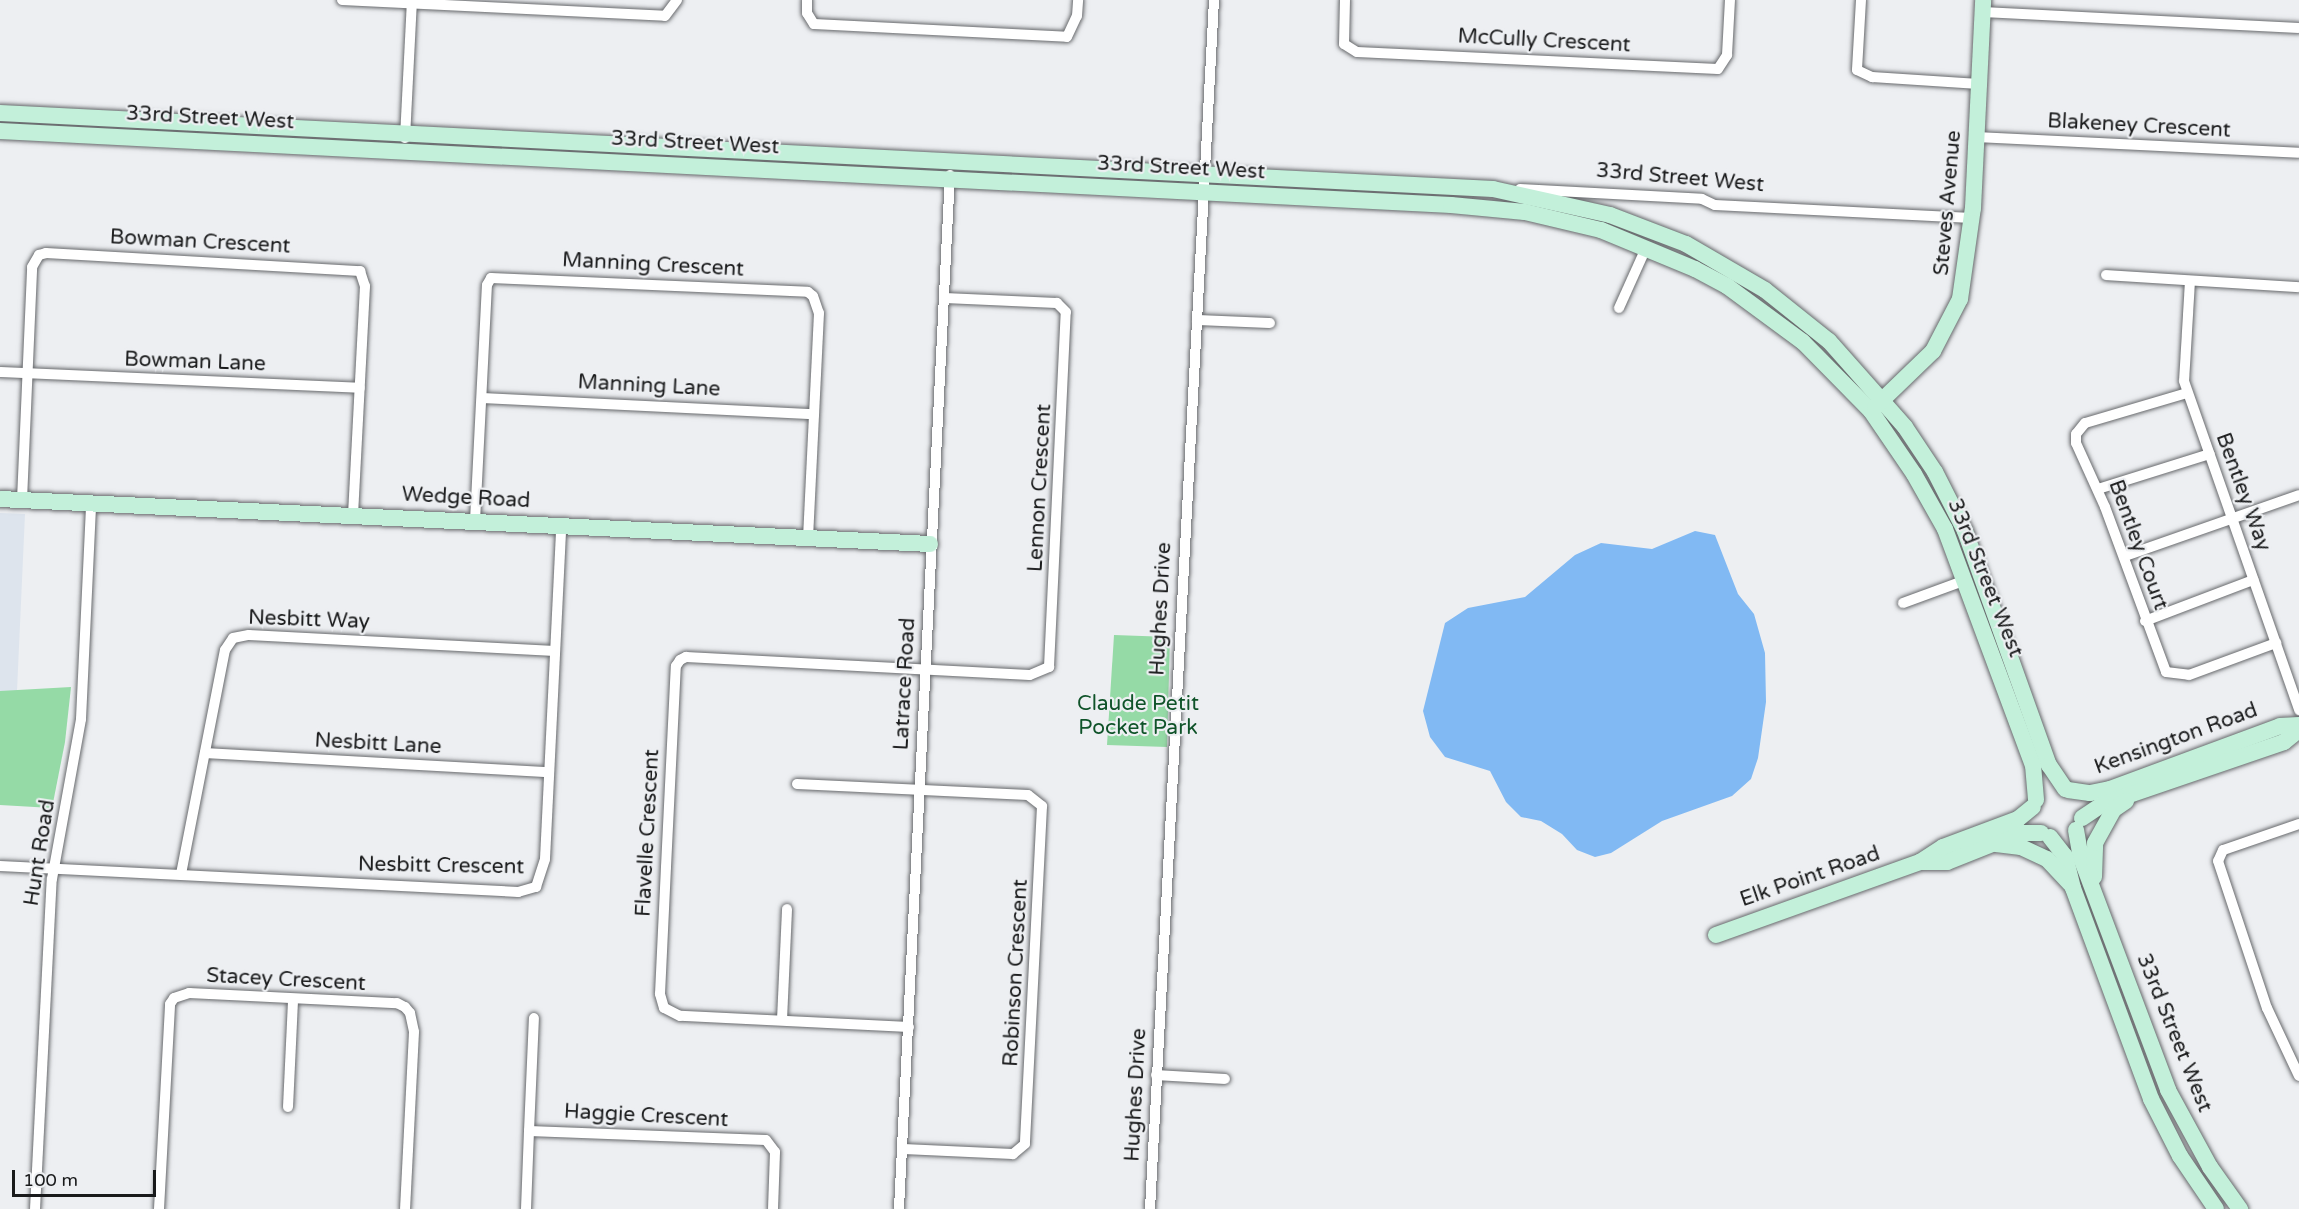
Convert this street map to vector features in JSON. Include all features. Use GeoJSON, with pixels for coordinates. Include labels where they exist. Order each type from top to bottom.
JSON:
{"type":"FeatureCollection","features":[{"type":"Feature","properties":{"kind":"main road","name":"Steves Avenue"},"geometry":{"type":"LineString","coordinates":[[1877,405],[1934,351],[1950,326],[1965,281],[1972,218],[1983,6]]}},
{"type":"Feature","properties":{"kind":"main road","name":"33rd Street West"},"geometry":{"type":"LineString","coordinates":[[0,112],[951,160],[1487,208],[1567,221],[1646,248],[1695,269],[1768,315],[1877,405],[1922,450],[1965,531],[2049,765],[2067,790],[2078,799],[2079,850],[2168,1090],[2210,1167],[2240,1209]]}},
{"type":"Feature","properties":{"kind":"main road","name":"33rd Street West"},"geometry":{"type":"LineString","coordinates":[[0,131],[950,178],[1493,189],[1610,214],[1718,261],[1797,314],[1829,342],[1877,405],[1932,504],[1966,580],[2033,765],[2033,821],[2065,856],[2073,888],[2151,1099],[2180,1156],[2216,1209]]}},
{"type":"Feature","properties":{"kind":"main road","name":"Wedge Road"},"geometry":{"type":"LineString","coordinates":[[0,499],[930,544]]}},
{"type":"Feature","properties":{"kind":"main road","name":"Kensington Road"},"geometry":{"type":"LineString","coordinates":[[2067,790],[2090,793],[2110,789],[2280,726],[2299,725]]}},
{"type":"Feature","properties":{"kind":"main road","name":"Kensington Road"},"geometry":{"type":"LineString","coordinates":[[2079,824],[2099,806],[2284,742],[2299,730]]}},
{"type":"Feature","properties":{"kind":"main road"},"geometry":{"type":"LineString","coordinates":[[2034,803],[2052,788],[2067,790]]}},
{"type":"Feature","properties":{"kind":"main road"},"geometry":{"type":"LineString","coordinates":[[2097,896],[2092,856],[2095,843],[2113,810],[2132,796]]}},
{"type":"Feature","properties":{"kind":"main road","name":"Elk Point Road"},"geometry":{"type":"LineString","coordinates":[[1716,935],[1920,862],[1942,847],[2016,820],[2034,803]]}},
{"type":"Feature","properties":{"kind":"main road"},"geometry":{"type":"LineString","coordinates":[[2046,835],[2064,837],[2079,824]]}},
{"type":"Feature","properties":{"kind":"main road","name":"Elk Point Road"},"geometry":{"type":"LineString","coordinates":[[1920,862],[1947,861],[2020,833],[2046,835]]}},
{"type":"Feature","properties":{"kind":"main road"},"geometry":{"type":"LineString","coordinates":[[1992,844],[2021,847],[2047,859],[2073,888]]}},
{"type":"Feature","properties":{"kind":"street"},"geometry":{"type":"LineString","coordinates":[[342,0],[664,16],[677,0]]}},
{"type":"Feature","properties":{"kind":"street"},"geometry":{"type":"LineString","coordinates":[[807,0],[807,13],[814,24],[1067,37],[1077,16],[1078,0]]}},
{"type":"Feature","properties":{"kind":"street","name":"Hughes Drive"},"geometry":{"type":"LineString","coordinates":[[1150,1209],[1214,0]]}},
{"type":"Feature","properties":{"kind":"street","name":"McCully Crescent"},"geometry":{"type":"LineString","coordinates":[[1345,0],[1344,44],[1357,52],[1718,69],[1727,55],[1730,0]]}},
{"type":"Feature","properties":{"kind":"street"},"geometry":{"type":"LineString","coordinates":[[1860,0],[1857,70],[1872,77],[1979,84]]}},
{"type":"Feature","properties":{"kind":"street"},"geometry":{"type":"LineString","coordinates":[[404,150],[412,2]]}},
{"type":"Feature","properties":{"kind":"street"},"geometry":{"type":"LineString","coordinates":[[1983,6],[2299,28]]}},
{"type":"Feature","properties":{"kind":"street","name":"Blakeney Crescent"},"geometry":{"type":"LineString","coordinates":[[1976,137],[2299,153]]}},
{"type":"Feature","properties":{"kind":"street","name":"Latrace Road"},"geometry":{"type":"LineString","coordinates":[[899,1209],[926,670],[930,544],[951,160]]}},
{"type":"Feature","properties":{"kind":"street","name":"33rd Street West"},"geometry":{"type":"LineString","coordinates":[[1493,189],[1702,199],[1715,205],[1972,218]]}},
{"type":"Feature","properties":{"kind":"street"},"geometry":{"type":"LineString","coordinates":[[1619,308],[1646,248]]}},
{"type":"Feature","properties":{"kind":"street","name":"Bowman Crescent"},"geometry":{"type":"LineString","coordinates":[[22,500],[32,267],[39,255],[46,253],[354,268],[360,271],[365,286],[353,515]]}},
{"type":"Feature","properties":{"kind":"street"},"geometry":{"type":"LineString","coordinates":[[2106,275],[2299,287]]}},
{"type":"Feature","properties":{"kind":"street","name":"Manning Crescent"},"geometry":{"type":"LineString","coordinates":[[475,521],[487,285],[498,276],[808,292],[813,296],[819,313],[808,538]]}},
{"type":"Feature","properties":{"kind":"street","name":"Bentley Way"},"geometry":{"type":"LineString","coordinates":[[2190,281],[2183,378],[2299,710]]}},
{"type":"Feature","properties":{"kind":"street","name":"Lennon Crescent"},"geometry":{"type":"LineString","coordinates":[[926,670],[1037,675],[1048,667],[1052,649],[1066,312],[1057,303],[944,298]]}},
{"type":"Feature","properties":{"kind":"street"},"geometry":{"type":"LineString","coordinates":[[1197,320],[1270,323]]}},
{"type":"Feature","properties":{"kind":"street","name":"Bowman Lane"},"geometry":{"type":"LineString","coordinates":[[0,372],[360,388]]}},
{"type":"Feature","properties":{"kind":"street","name":"Bentley Court"},"geometry":{"type":"LineString","coordinates":[[2187,393],[2090,421],[2080,427],[2076,443],[2098,489],[2125,556],[2161,665],[2172,676],[2189,675],[2276,643]]}},
{"type":"Feature","properties":{"kind":"street","name":"Manning Lane"},"geometry":{"type":"LineString","coordinates":[[482,398],[814,414]]}},
{"type":"Feature","properties":{"kind":"street"},"geometry":{"type":"LineString","coordinates":[[2098,489],[2210,454]]}},
{"type":"Feature","properties":{"kind":"street"},"geometry":{"type":"LineString","coordinates":[[2125,556],[2299,495]]}},
{"type":"Feature","properties":{"kind":"street","name":"Hunt Road"},"geometry":{"type":"LineString","coordinates":[[35,1209],[54,868],[81,719],[91,504]]}},
{"type":"Feature","properties":{"kind":"street","name":"Nesbitt Crescent"},"geometry":{"type":"LineString","coordinates":[[0,866],[529,889],[536,887],[543,874],[561,526]]}},
{"type":"Feature","properties":{"kind":"street"},"geometry":{"type":"LineString","coordinates":[[1903,603],[1966,580]]}},
{"type":"Feature","properties":{"kind":"street"},"geometry":{"type":"LineString","coordinates":[[2145,621],[2253,580]]}},
{"type":"Feature","properties":{"kind":"street","name":"Nesbitt Way"},"geometry":{"type":"LineString","coordinates":[[181,874],[225,650],[233,638],[555,651]]}},
{"type":"Feature","properties":{"kind":"street","name":"Flavelle Crescent"},"geometry":{"type":"LineString","coordinates":[[909,1027],[680,1016],[660,1002],[676,666],[687,657],[926,670]]}},
{"type":"Feature","properties":{"kind":"street","name":"Nesbitt Lane"},"geometry":{"type":"LineString","coordinates":[[205,753],[548,772]]}},
{"type":"Feature","properties":{"kind":"street","name":"Robinson Crescent"},"geometry":{"type":"LineString","coordinates":[[797,783],[1035,797],[1042,806],[1025,1144],[1013,1154],[903,1149]]}},
{"type":"Feature","properties":{"kind":"street"},"geometry":{"type":"LineString","coordinates":[[2299,824],[2223,850],[2218,861],[2267,1008],[2299,1076]]}},
{"type":"Feature","properties":{"kind":"street"},"geometry":{"type":"LineString","coordinates":[[782,1020],[787,909]]}},
{"type":"Feature","properties":{"kind":"street","name":"Stacey Crescent"},"geometry":{"type":"LineString","coordinates":[[159,1209],[170,1004],[174,998],[189,993],[293,1001],[397,1004],[410,1013],[414,1032],[405,1209]]}},
{"type":"Feature","properties":{"kind":"street"},"geometry":{"type":"LineString","coordinates":[[288,1107],[293,1001]]}},
{"type":"Feature","properties":{"kind":"street"},"geometry":{"type":"LineString","coordinates":[[526,1209],[534,1018]]}},
{"type":"Feature","properties":{"kind":"street"},"geometry":{"type":"LineString","coordinates":[[1156,1075],[1226,1079]]}},
{"type":"Feature","properties":{"kind":"street","name":"Haggie Crescent"},"geometry":{"type":"LineString","coordinates":[[530,1131],[766,1140],[776,1152],[773,1209]]}},
{"type":"Feature","properties":{"kind":"shaded area"},"geometry":{"type":"Polygon","coordinates":[[[0,513],[25,514],[17,691],[0,691],[0,513]]]}},
{"type":"Feature","properties":{"kind":"green space","name":"Claude Petit Pocket Park"},"geometry":{"type":"Polygon","coordinates":[[[1114,635],[1170,637],[1167,747],[1107,745],[1114,635]]]}},
{"type":"Feature","properties":{"kind":"green space"},"geometry":{"type":"Polygon","coordinates":[[[71,687],[65,742],[52,808],[0,805],[0,691],[71,687]]]}},
{"type":"Feature","properties":{"kind":"water"},"geometry":{"type":"Polygon","coordinates":[[[1695,531],[1715,535],[1738,594],[1754,614],[1765,653],[1766,702],[1758,758],[1751,779],[1732,796],[1662,821],[1611,853],[1595,857],[1577,850],[1562,834],[1541,821],[1521,817],[1506,802],[1490,771],[1445,757],[1430,737],[1423,711],[1445,623],[1468,608],[1525,597],[1575,555],[1601,543],[1652,549],[1695,531]]]}}]}
